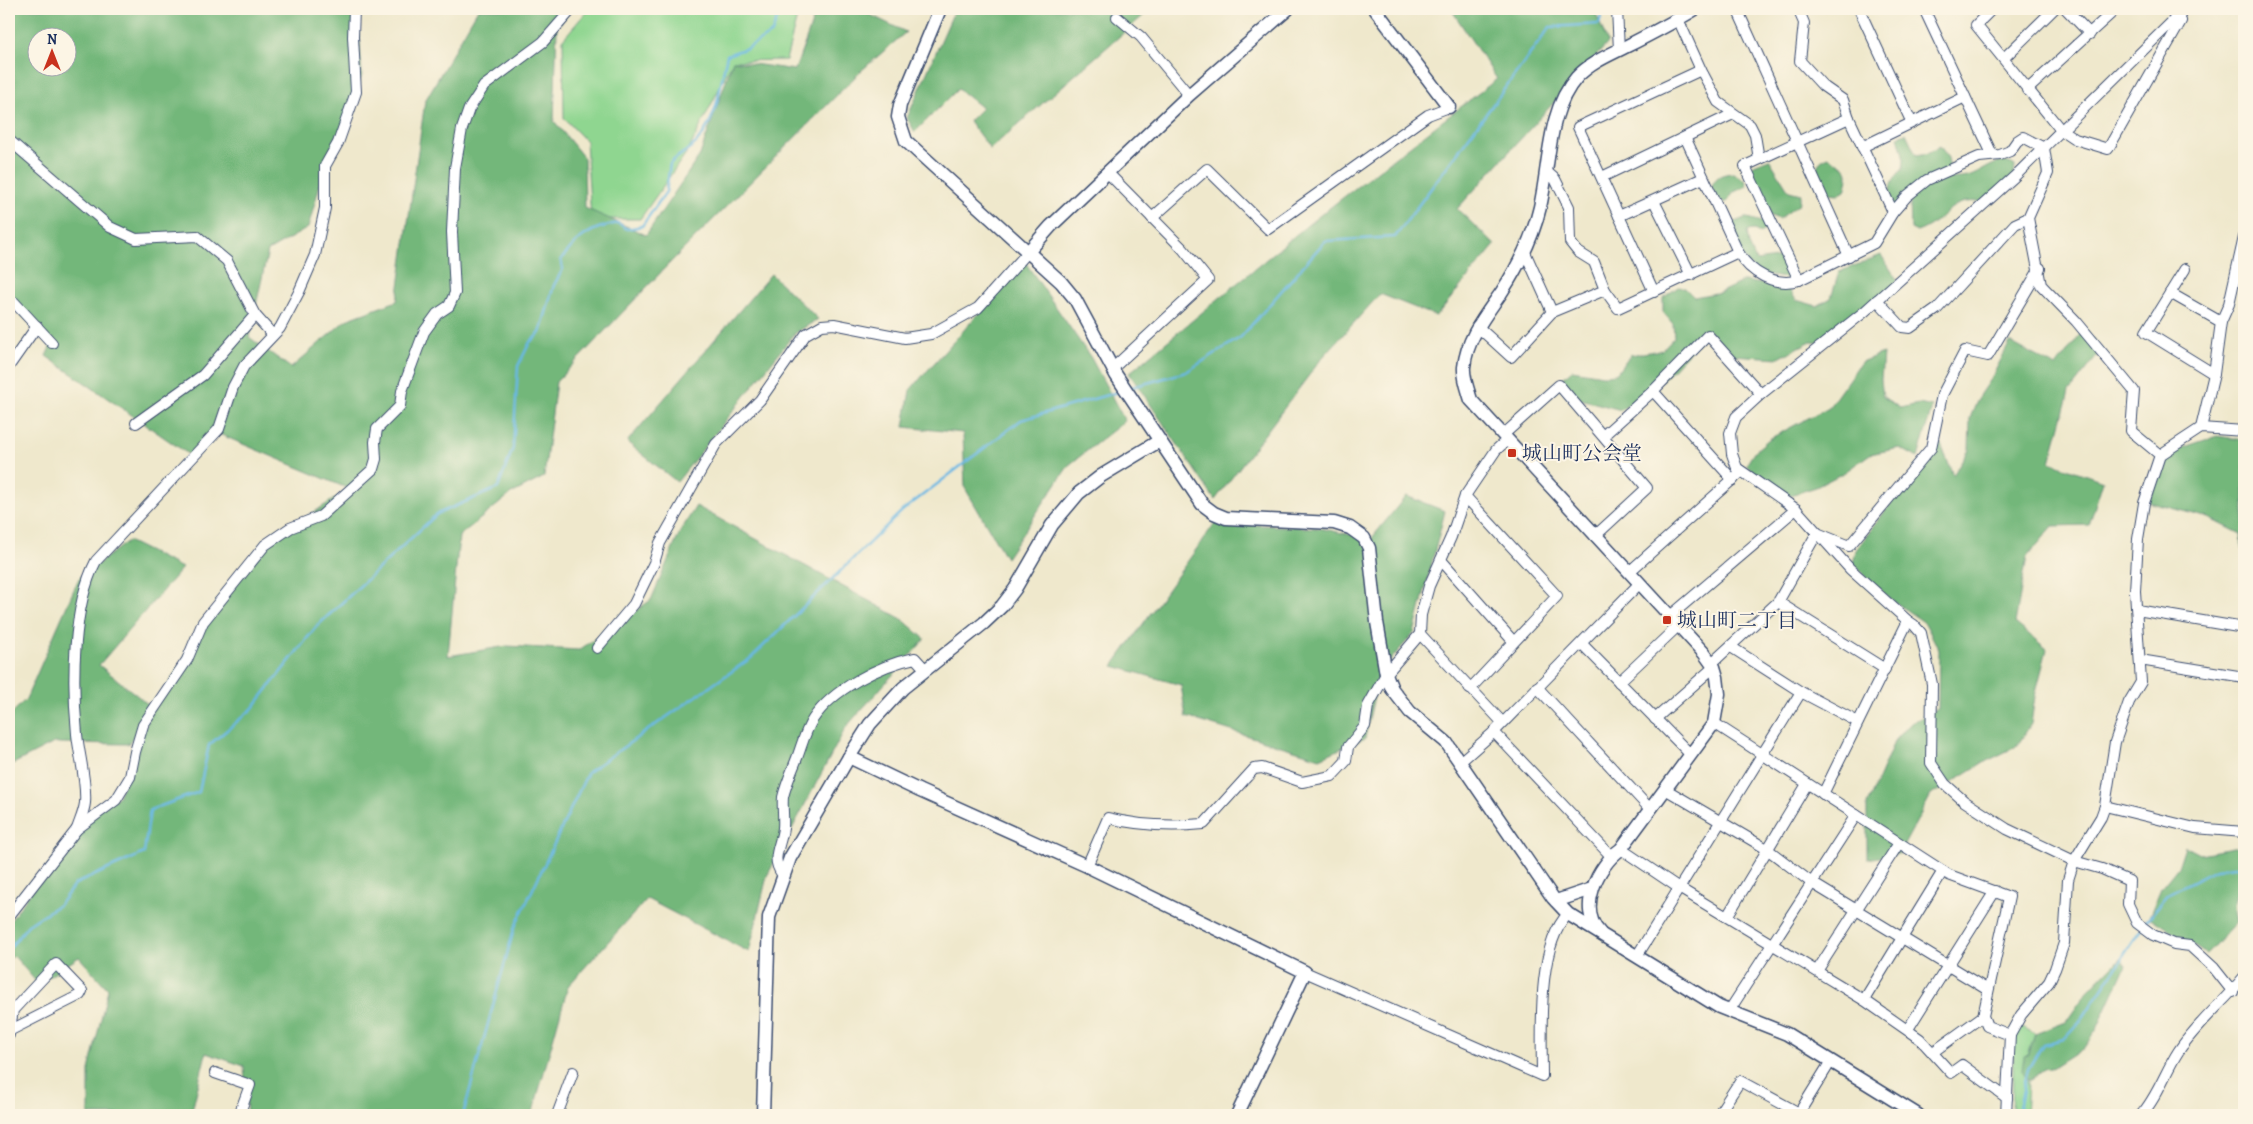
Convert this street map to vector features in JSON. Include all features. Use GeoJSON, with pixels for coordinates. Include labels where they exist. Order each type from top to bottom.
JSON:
{"type":"FeatureCollection","features":[{"type":"Feature","properties":{"kind":"street"},"geometry":{"type":"LineString","coordinates":[[76,830],[86,802],[77,732],[75,664],[78,623],[87,578],[96,561],[219,429],[233,387],[244,366],[272,334],[280,328],[287,316],[315,255],[325,208],[325,166],[338,143],[356,92],[353,37],[354,9]]}},
{"type":"Feature","properties":{"kind":"street"},"geometry":{"type":"LineString","coordinates":[[9,916],[76,830],[116,800],[130,777],[135,752],[144,725],[187,660],[203,622],[265,545],[290,528],[321,516],[373,469],[376,459],[377,429],[400,406],[402,391],[424,332],[437,314],[449,306],[456,293],[452,232],[456,168],[462,129],[469,109],[484,86],[543,42],[572,9]]}},
{"type":"Feature","properties":{"kind":"street"},"geometry":{"type":"LineString","coordinates":[[940,9],[905,88],[899,111],[901,130],[906,141],[1061,282],[1075,299],[1114,372],[1158,441],[1202,504],[1214,514],[1226,518],[1334,523],[1350,528],[1364,538],[1372,558],[1377,622],[1386,674],[1398,698],[1410,712],[1441,736],[1556,901],[1568,914],[1729,1011],[1787,1034],[1918,1115]]}},
{"type":"Feature","properties":{"kind":"street"},"geometry":{"type":"LineString","coordinates":[[597,648],[634,604],[654,563],[660,543],[716,444],[760,400],[806,334],[822,325],[834,324],[905,338],[931,334],[978,308],[1051,226],[1189,94],[1288,9]]}},
{"type":"Feature","properties":{"kind":"street"},"geometry":{"type":"LineString","coordinates":[[1152,218],[1207,169],[1268,229],[1428,115],[1449,106],[1375,9]]}},
{"type":"Feature","properties":{"kind":"street"},"geometry":{"type":"LineString","coordinates":[[1617,9],[1619,50]]}},
{"type":"Feature","properties":{"kind":"street"},"geometry":{"type":"LineString","coordinates":[[1606,938],[1592,922],[1592,889],[1616,852],[1714,723],[1718,694],[1713,665],[1471,400],[1464,369],[1466,355],[1477,326],[1502,291],[1524,250],[1540,208],[1557,110],[1568,89],[1578,76],[1593,64],[1695,9]]}},
{"type":"Feature","properties":{"kind":"street"},"geometry":{"type":"LineString","coordinates":[[1737,9],[1850,256]]}},
{"type":"Feature","properties":{"kind":"street"},"geometry":{"type":"LineString","coordinates":[[1798,9],[1804,22],[1800,61],[1823,86],[1844,100],[1848,118],[1893,212]]}},
{"type":"Feature","properties":{"kind":"street"},"geometry":{"type":"LineString","coordinates":[[1859,9],[1911,121]]}},
{"type":"Feature","properties":{"kind":"street"},"geometry":{"type":"LineString","coordinates":[[1924,9],[1992,154]]}},
{"type":"Feature","properties":{"kind":"street"},"geometry":{"type":"LineString","coordinates":[[1992,9],[1976,25],[2004,58],[2027,90],[2060,129],[2075,139],[2108,149],[2181,21],[2169,9]]}},
{"type":"Feature","properties":{"kind":"street"},"geometry":{"type":"LineString","coordinates":[[2004,58],[2054,9]]}},
{"type":"Feature","properties":{"kind":"street"},"geometry":{"type":"LineString","coordinates":[[2066,9],[2090,34]]}},
{"type":"Feature","properties":{"kind":"street"},"geometry":{"type":"LineString","coordinates":[[2027,90],[2116,9]]}},
{"type":"Feature","properties":{"kind":"street"},"geometry":{"type":"LineString","coordinates":[[2185,9],[2060,129],[2044,148],[1877,300],[1736,416],[1730,433],[1732,454],[1737,468],[1796,509],[1850,569],[1921,633],[1932,684],[1931,763],[1945,784],[1964,801],[2007,829],[2074,861],[2102,869],[2129,881],[2128,904],[2133,916],[2143,928],[2174,944],[2190,946],[2214,968],[2233,992]]}},
{"type":"Feature","properties":{"kind":"street"},"geometry":{"type":"LineString","coordinates":[[1118,16],[1141,37],[1189,94]]}},
{"type":"Feature","properties":{"kind":"street"},"geometry":{"type":"LineString","coordinates":[[1678,19],[1700,70],[1718,102],[1750,125],[1755,135],[1759,159]]}},
{"type":"Feature","properties":{"kind":"street"},"geometry":{"type":"LineString","coordinates":[[1654,292],[1578,127],[1700,70]]}},
{"type":"Feature","properties":{"kind":"street"},"geometry":{"type":"LineString","coordinates":[[1862,147],[1911,121],[1964,97]]}},
{"type":"Feature","properties":{"kind":"street"},"geometry":{"type":"LineString","coordinates":[[1602,177],[1686,139],[1734,114]]}},
{"type":"Feature","properties":{"kind":"street"},"geometry":{"type":"LineString","coordinates":[[1799,280],[1745,166],[1848,118]]}},
{"type":"Feature","properties":{"kind":"street"},"geometry":{"type":"LineString","coordinates":[[1686,139],[1744,262],[1767,278],[1789,283],[1850,256],[1874,242],[1893,212],[1907,196],[1927,180],[1992,154],[2000,155],[2010,152],[2017,141],[2023,137],[2044,148]]}},
{"type":"Feature","properties":{"kind":"street"},"geometry":{"type":"LineString","coordinates":[[9,140],[110,227],[136,239],[197,236],[227,261],[255,315],[272,334]]}},
{"type":"Feature","properties":{"kind":"street"},"geometry":{"type":"LineString","coordinates":[[2044,148],[2048,173],[2028,218],[2040,268],[2041,285],[2076,320],[2134,390],[2131,431],[2160,455]]}},
{"type":"Feature","properties":{"kind":"street"},"geometry":{"type":"LineString","coordinates":[[1107,172],[1183,249],[1208,280],[1114,372]]}},
{"type":"Feature","properties":{"kind":"street"},"geometry":{"type":"LineString","coordinates":[[1547,172],[1555,178],[1569,207],[1570,242],[1578,252],[1594,262],[1605,290],[1618,308],[1738,252]]}},
{"type":"Feature","properties":{"kind":"street"},"geometry":{"type":"LineString","coordinates":[[1619,216],[1703,178]]}},
{"type":"Feature","properties":{"kind":"street"},"geometry":{"type":"LineString","coordinates":[[1654,201],[1691,275]]}},
{"type":"Feature","properties":{"kind":"street"},"geometry":{"type":"LineString","coordinates":[[1877,300],[1902,327],[1910,328],[1937,309],[2016,224],[2028,218]]}},
{"type":"Feature","properties":{"kind":"street"},"geometry":{"type":"LineString","coordinates":[[2201,428],[2214,374],[2221,322],[2229,304],[2244,237]]}},
{"type":"Feature","properties":{"kind":"street"},"geometry":{"type":"LineString","coordinates":[[1524,250],[1552,312]]}},
{"type":"Feature","properties":{"kind":"street"},"geometry":{"type":"LineString","coordinates":[[1817,533],[1849,546],[1861,534],[1931,448],[1942,395],[1965,351],[1988,356],[2040,268]]}},
{"type":"Feature","properties":{"kind":"street"},"geometry":{"type":"LineString","coordinates":[[2185,269],[2146,332],[2214,374]]}},
{"type":"Feature","properties":{"kind":"street"},"geometry":{"type":"LineString","coordinates":[[1477,326],[1511,357],[1552,312],[1605,290]]}},
{"type":"Feature","properties":{"kind":"street"},"geometry":{"type":"LineString","coordinates":[[2170,293],[2221,322]]}},
{"type":"Feature","properties":{"kind":"street"},"geometry":{"type":"LineString","coordinates":[[9,301],[14,302],[38,326],[52,344]]}},
{"type":"Feature","properties":{"kind":"street"},"geometry":{"type":"LineString","coordinates":[[136,423],[203,375],[255,315]]}},
{"type":"Feature","properties":{"kind":"street"},"geometry":{"type":"LineString","coordinates":[[9,366],[38,326]]}},
{"type":"Feature","properties":{"kind":"street"},"geometry":{"type":"LineString","coordinates":[[1604,435],[1653,391],[1708,335],[1761,394]]}},
{"type":"Feature","properties":{"kind":"street"},"geometry":{"type":"LineString","coordinates":[[1087,866],[1108,818],[1130,824],[1170,827],[1204,824],[1254,769],[1262,768],[1302,782],[1332,776],[1346,761],[1348,747],[1365,726],[1368,706],[1386,674],[1420,634],[1421,615],[1428,586],[1441,560],[1465,496],[1505,438],[1560,385],[1647,488],[1596,536]]}},
{"type":"Feature","properties":{"kind":"street"},"geometry":{"type":"LineString","coordinates":[[1653,391],[1733,480]]}},
{"type":"Feature","properties":{"kind":"street"},"geometry":{"type":"LineString","coordinates":[[2006,1115],[2010,1036],[2021,1015],[2050,982],[2055,969],[2064,943],[2068,880],[2074,861],[2105,806],[2115,742],[2129,702],[2141,682],[2135,591],[2138,539],[2144,503],[2160,455],[2201,428],[2244,431]]}},
{"type":"Feature","properties":{"kind":"street"},"geometry":{"type":"LineString","coordinates":[[763,1115],[768,917],[782,874],[849,757],[882,710],[925,668],[984,623],[1002,606],[1026,571],[1052,524],[1079,493],[1101,476],[1158,441]]}},
{"type":"Feature","properties":{"kind":"street"},"geometry":{"type":"LineString","coordinates":[[1629,572],[1742,472]]}},
{"type":"Feature","properties":{"kind":"street"},"geometry":{"type":"LineString","coordinates":[[1465,496],[1557,596],[1470,689]]}},
{"type":"Feature","properties":{"kind":"street"},"geometry":{"type":"LineString","coordinates":[[1669,616],[1796,509]]}},
{"type":"Feature","properties":{"kind":"street"},"geometry":{"type":"LineString","coordinates":[[1655,719],[1778,602],[1817,533]]}},
{"type":"Feature","properties":{"kind":"street"},"geometry":{"type":"LineString","coordinates":[[1441,560],[1513,641]]}},
{"type":"Feature","properties":{"kind":"street"},"geometry":{"type":"LineString","coordinates":[[1460,762],[1494,732],[1639,584]]}},
{"type":"Feature","properties":{"kind":"street"},"geometry":{"type":"LineString","coordinates":[[1778,602],[1885,669]]}},
{"type":"Feature","properties":{"kind":"street"},"geometry":{"type":"LineString","coordinates":[[2137,610],[2244,628]]}},
{"type":"Feature","properties":{"kind":"street"},"geometry":{"type":"LineString","coordinates":[[1823,794],[1908,621]]}},
{"type":"Feature","properties":{"kind":"street"},"geometry":{"type":"LineString","coordinates":[[1619,682],[1678,626]]}},
{"type":"Feature","properties":{"kind":"street"},"geometry":{"type":"LineString","coordinates":[[1420,634],[1502,722]]}},
{"type":"Feature","properties":{"kind":"street"},"geometry":{"type":"LineString","coordinates":[[1582,644],[1690,754]]}},
{"type":"Feature","properties":{"kind":"street"},"geometry":{"type":"LineString","coordinates":[[1731,648],[1801,692],[1858,722]]}},
{"type":"Feature","properties":{"kind":"street"},"geometry":{"type":"LineString","coordinates":[[782,874],[776,866],[775,859],[782,837],[784,793],[814,718],[825,706],[878,668],[915,658],[925,668]]}},
{"type":"Feature","properties":{"kind":"street"},"geometry":{"type":"LineString","coordinates":[[2140,660],[2244,678]]}},
{"type":"Feature","properties":{"kind":"street"},"geometry":{"type":"LineString","coordinates":[[1537,688],[1650,808]]}},
{"type":"Feature","properties":{"kind":"street"},"geometry":{"type":"LineString","coordinates":[[1637,956],[1801,692]]}},
{"type":"Feature","properties":{"kind":"street"},"geometry":{"type":"LineString","coordinates":[[1714,723],[1943,871],[2009,897],[1983,1016],[1987,1026],[2010,1036]]}},
{"type":"Feature","properties":{"kind":"street"},"geometry":{"type":"LineString","coordinates":[[1494,732],[1616,852],[1728,915],[1908,1029],[1934,1052],[1951,1073],[1962,1066],[2007,1098]]}},
{"type":"Feature","properties":{"kind":"street"},"geometry":{"type":"LineString","coordinates":[[849,757],[1087,866],[1306,972],[1542,1076],[1543,986],[1548,958],[1559,924],[1568,914]]}},
{"type":"Feature","properties":{"kind":"street"},"geometry":{"type":"LineString","coordinates":[[1728,915],[1807,784]]}},
{"type":"Feature","properties":{"kind":"street"},"geometry":{"type":"LineString","coordinates":[[1665,789],[1767,849],[1812,883],[1988,990]]}},
{"type":"Feature","properties":{"kind":"street"},"geometry":{"type":"LineString","coordinates":[[2105,806],[2196,828],[2244,832]]}},
{"type":"Feature","properties":{"kind":"street"},"geometry":{"type":"LineString","coordinates":[[1729,1011],[1856,815]]}},
{"type":"Feature","properties":{"kind":"street"},"geometry":{"type":"LineString","coordinates":[[1817,971],[1899,843]]}},
{"type":"Feature","properties":{"kind":"street"},"geometry":{"type":"LineString","coordinates":[[1864,1000],[1943,871]]}},
{"type":"Feature","properties":{"kind":"street"},"geometry":{"type":"LineString","coordinates":[[1556,901],[1592,889]]}},
{"type":"Feature","properties":{"kind":"street"},"geometry":{"type":"LineString","coordinates":[[1908,1029],[1995,891]]}},
{"type":"Feature","properties":{"kind":"street"},"geometry":{"type":"LineString","coordinates":[[56,964],[82,990],[80,995],[10,1032],[13,1010],[56,964]]}},
{"type":"Feature","properties":{"kind":"street"},"geometry":{"type":"LineString","coordinates":[[1237,1115],[1306,972]]}},
{"type":"Feature","properties":{"kind":"street"},"geometry":{"type":"LineString","coordinates":[[2141,1115],[2177,1053],[2193,1031],[2233,992],[2244,977]]}},
{"type":"Feature","properties":{"kind":"street"},"geometry":{"type":"LineString","coordinates":[[1934,1052],[1983,1016]]}},
{"type":"Feature","properties":{"kind":"street"},"geometry":{"type":"LineString","coordinates":[[1718,1115],[1740,1080],[1799,1113],[1831,1061]]}},
{"type":"Feature","properties":{"kind":"street"},"geometry":{"type":"LineString","coordinates":[[557,1115],[573,1072]]}},
{"type":"Feature","properties":{"kind":"street"},"geometry":{"type":"LineString","coordinates":[[215,1074],[250,1085],[239,1115]]}},
{"type":"Feature","properties":{"kind":"green space"},"geometry":{"type":"Polygon","coordinates":[[[12,9],[358,9],[362,75],[338,143],[325,166],[308,228],[268,251],[249,337],[291,368],[346,320],[397,301],[425,101],[478,9],[572,9],[557,27],[554,121],[584,158],[585,208],[646,235],[700,155],[733,61],[795,70],[817,9],[858,9],[906,32],[862,70],[666,267],[556,382],[544,477],[511,494],[459,536],[448,656],[507,646],[579,650],[651,600],[680,532],[696,506],[902,619],[925,639],[846,727],[767,876],[749,952],[647,899],[568,986],[532,1115],[247,1115],[244,1066],[206,1053],[191,1115],[89,1115],[89,1070],[108,989],[79,957],[38,984],[14,956],[9,959],[9,923],[80,820],[118,797],[151,713],[128,744],[54,743],[9,766],[9,716],[26,699],[79,578],[128,541],[182,568],[99,665],[154,709],[206,620],[265,545],[349,489],[212,431],[191,456],[46,356],[52,343],[9,304],[9,12],[12,9]]]}},
{"type":"Feature","properties":{"kind":"green space"},"geometry":{"type":"Polygon","coordinates":[[[589,9],[799,9],[786,60],[733,61],[689,149],[640,219],[591,219],[586,141],[564,118],[563,39],[589,9]]]}},
{"type":"Feature","properties":{"kind":"green space"},"geometry":{"type":"Polygon","coordinates":[[[955,9],[1151,9],[990,149],[969,121],[982,108],[958,89],[915,132],[907,118],[955,9]]]}},
{"type":"Feature","properties":{"kind":"green space"},"geometry":{"type":"Polygon","coordinates":[[[1451,9],[1594,9],[1608,43],[1457,209],[1495,245],[1436,316],[1380,294],[1322,358],[1215,500],[1129,373],[1310,223],[1497,79],[1451,9]]]}},
{"type":"Feature","properties":{"kind":"green space"},"geometry":{"type":"Polygon","coordinates":[[[1906,133],[1916,155],[1929,153],[1940,146],[1948,158],[1950,169],[1939,178],[1967,177],[2003,162],[2015,166],[2014,177],[1983,203],[1962,203],[1955,206],[1927,228],[1917,232],[1911,229],[1910,201],[1917,193],[1891,208],[1889,197],[1893,182],[1903,169],[1904,159],[1898,136],[1906,133]]]}},
{"type":"Feature","properties":{"kind":"green space"},"geometry":{"type":"Polygon","coordinates":[[[1829,157],[1844,167],[1848,173],[1845,191],[1840,194],[1825,193],[1818,177],[1817,168],[1819,164],[1829,157]]]}},
{"type":"Feature","properties":{"kind":"green space"},"geometry":{"type":"Polygon","coordinates":[[[1769,159],[1789,191],[1801,194],[1798,205],[1779,219],[1771,216],[1749,167],[1769,159]]]}},
{"type":"Feature","properties":{"kind":"green space"},"geometry":{"type":"Polygon","coordinates":[[[1733,173],[1745,180],[1747,186],[1734,192],[1727,202],[1718,202],[1711,188],[1713,184],[1719,176],[1733,173]]]}},
{"type":"Feature","properties":{"kind":"green space"},"geometry":{"type":"Polygon","coordinates":[[[1745,218],[1767,222],[1771,225],[1760,233],[1754,230],[1747,231],[1749,245],[1756,261],[1783,257],[1789,264],[1791,278],[1765,274],[1756,271],[1750,266],[1729,228],[1732,223],[1745,218]]]}},
{"type":"Feature","properties":{"kind":"green space"},"geometry":{"type":"Polygon","coordinates":[[[1881,255],[1898,281],[1825,343],[1809,342],[1779,358],[1732,355],[1709,331],[1664,379],[1621,410],[1569,396],[1563,378],[1572,370],[1603,375],[1616,374],[1630,355],[1662,350],[1674,337],[1673,324],[1663,312],[1663,298],[1678,287],[1685,288],[1694,297],[1721,292],[1744,281],[1788,288],[1796,300],[1817,306],[1831,298],[1839,272],[1881,255]]]}},
{"type":"Feature","properties":{"kind":"green space"},"geometry":{"type":"Polygon","coordinates":[[[1025,262],[1091,358],[1125,421],[1069,465],[1006,558],[965,488],[963,433],[904,427],[910,390],[1025,262]]]}},
{"type":"Feature","properties":{"kind":"green space"},"geometry":{"type":"Polygon","coordinates":[[[771,274],[818,319],[794,334],[677,482],[627,442],[771,274]]]}},
{"type":"Feature","properties":{"kind":"green space"},"geometry":{"type":"Polygon","coordinates":[[[2084,329],[2102,350],[2069,392],[2050,462],[2103,481],[2089,525],[2053,526],[2027,557],[2015,623],[2047,649],[2035,696],[2031,724],[2017,746],[1979,765],[1931,795],[1899,854],[1867,859],[1867,805],[1894,742],[1911,723],[1938,709],[1939,650],[1925,623],[1886,596],[1853,564],[1856,550],[1906,483],[1932,458],[1940,442],[1953,475],[1969,450],[1970,418],[1980,394],[1993,375],[2010,342],[2056,367],[2084,329]]]}},
{"type":"Feature","properties":{"kind":"green space"},"geometry":{"type":"Polygon","coordinates":[[[1883,353],[1881,380],[1883,397],[1900,408],[1919,404],[1932,407],[1918,458],[1900,448],[1870,454],[1845,472],[1816,487],[1788,496],[1763,482],[1746,465],[1755,451],[1769,439],[1829,407],[1861,362],[1883,353]]]}},
{"type":"Feature","properties":{"kind":"green space"},"geometry":{"type":"Polygon","coordinates":[[[2217,436],[2244,440],[2244,566],[2241,534],[2209,518],[2148,502],[2160,455],[2217,436]]]}},
{"type":"Feature","properties":{"kind":"green space"},"geometry":{"type":"Polygon","coordinates":[[[1406,496],[1445,511],[1414,633],[1379,673],[1365,738],[1320,758],[1186,717],[1181,685],[1113,666],[1215,523],[1319,528],[1371,539],[1406,496]]]}},
{"type":"Feature","properties":{"kind":"green space"},"geometry":{"type":"Polygon","coordinates":[[[2185,846],[2200,854],[2244,846],[2244,886],[2238,889],[2233,905],[2236,923],[2206,954],[2149,917],[2161,888],[2178,867],[2185,846]]]}},
{"type":"Feature","properties":{"kind":"green space"},"geometry":{"type":"Polygon","coordinates":[[[2120,958],[2126,965],[2097,1029],[2083,1049],[2055,1067],[2044,1069],[2029,1081],[2022,1071],[2024,1056],[2029,1055],[2035,1034],[2066,1022],[2087,992],[2120,958]]]}},
{"type":"Feature","properties":{"kind":"green space"},"geometry":{"type":"Polygon","coordinates":[[[2017,1024],[2035,1034],[2023,1072],[2028,1082],[2026,1115],[2012,1115],[2014,1037],[2017,1024]]]}},
{"type":"Feature","properties":{"kind":"waterway"},"geometry":{"type":"LineString","coordinates":[[9,949],[28,925],[60,904],[75,884],[144,853],[150,810],[199,792],[209,745],[252,709],[316,627],[437,514],[498,488],[513,448],[518,366],[530,342],[540,333],[554,285],[563,269],[561,260],[573,245],[592,231],[618,223],[627,229],[642,226],[666,192],[670,164],[697,142],[705,132],[718,100],[727,55],[747,48],[772,33],[778,16],[782,13],[804,9]]}},
{"type":"Feature","properties":{"kind":"waterway"},"geometry":{"type":"LineString","coordinates":[[1129,388],[1186,372],[1241,337],[1325,241],[1395,237],[1550,27],[1599,24],[1603,9]]}},
{"type":"Feature","properties":{"kind":"waterway"},"geometry":{"type":"LineString","coordinates":[[463,1115],[514,929],[588,772],[751,658],[902,511],[1021,420],[1121,391]]}},
{"type":"Feature","properties":{"kind":"waterway"},"geometry":{"type":"LineString","coordinates":[[2144,924],[2169,893],[2216,869],[2244,866]]}},
{"type":"Feature","properties":{"kind":"waterway"},"geometry":{"type":"LineString","coordinates":[[2017,1115],[2028,1069],[2043,1044],[2064,1039],[2080,1022],[2141,929]]}},
{"type":"Feature","properties":{"kind":"place","name":"城山町公会堂"},"geometry":{"type":"Point","coordinates":[1512,453]}},
{"type":"Feature","properties":{"kind":"place","name":"城山町二丁目"},"geometry":{"type":"Point","coordinates":[1667,620]}}]}
